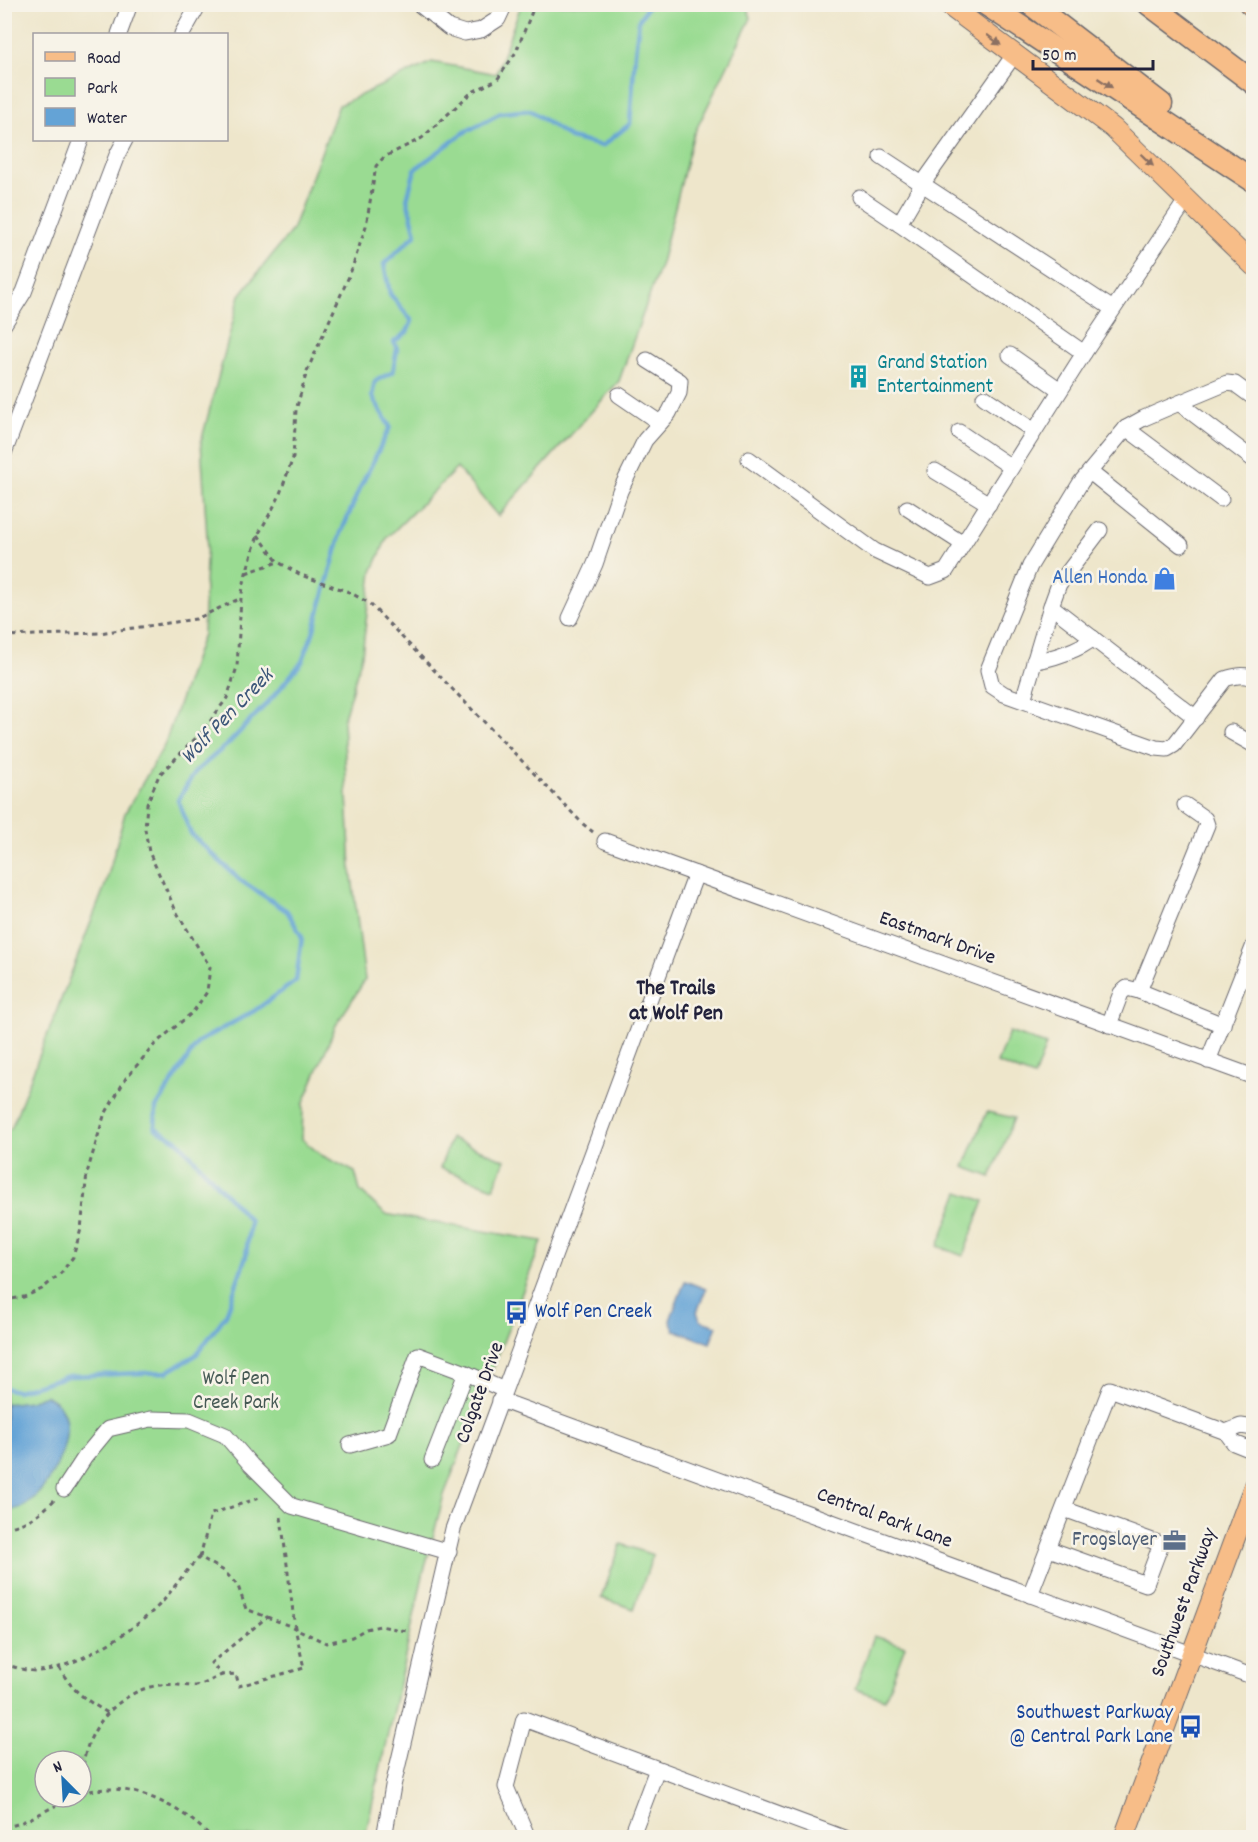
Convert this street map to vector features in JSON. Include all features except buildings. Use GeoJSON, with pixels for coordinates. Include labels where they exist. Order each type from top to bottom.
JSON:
{"type":"FeatureCollection","features":[{"type":"Feature","properties":{"kind":"highway"},"geometry":{"type":"LineString","coordinates":[[986,4],[1254,181]]}},
{"type":"Feature","properties":{"kind":"highway"},"geometry":{"type":"LineString","coordinates":[[1031,4],[1254,174]]}},
{"type":"Feature","properties":{"kind":"highway"},"geometry":{"type":"LineString","coordinates":[[1149,4],[1254,83]]}},
{"type":"Feature","properties":{"kind":"main road"},"geometry":{"type":"LineString","coordinates":[[947,4],[1113,128],[1254,266]]}},
{"type":"Feature","properties":{"kind":"main road"},"geometry":{"type":"LineString","coordinates":[[1249,4],[1254,8]]}},
{"type":"Feature","properties":{"kind":"main road","name":"Southwest Parkway"},"geometry":{"type":"LineString","coordinates":[[1124,1838],[1254,1486]]}},
{"type":"Feature","properties":{"kind":"street"},"geometry":{"type":"LineString","coordinates":[[119,33],[130,4]]}},
{"type":"Feature","properties":{"kind":"street"},"geometry":{"type":"LineString","coordinates":[[183,33],[200,4]]}},
{"type":"Feature","properties":{"kind":"street"},"geometry":{"type":"LineString","coordinates":[[419,4],[449,28],[465,33],[481,30],[498,19],[505,4]]}},
{"type":"Feature","properties":{"kind":"street"},"geometry":{"type":"LineString","coordinates":[[899,224],[923,183],[1014,56]]}},
{"type":"Feature","properties":{"kind":"street"},"geometry":{"type":"LineString","coordinates":[[4,324],[27,283],[81,141]]}},
{"type":"Feature","properties":{"kind":"street"},"geometry":{"type":"LineString","coordinates":[[4,453],[124,141]]}},
{"type":"Feature","properties":{"kind":"street"},"geometry":{"type":"LineString","coordinates":[[881,157],[1113,309]]}},
{"type":"Feature","properties":{"kind":"street"},"geometry":{"type":"LineString","coordinates":[[859,197],[1084,353]]}},
{"type":"Feature","properties":{"kind":"street"},"geometry":{"type":"LineString","coordinates":[[749,459],[875,552],[930,577],[946,572],[1060,390],[1187,199]]}},
{"type":"Feature","properties":{"kind":"street"},"geometry":{"type":"LineString","coordinates":[[1010,354],[1060,390]]}},
{"type":"Feature","properties":{"kind":"street"},"geometry":{"type":"LineString","coordinates":[[570,618],[595,564],[620,491],[645,440],[669,413],[679,393],[680,381],[647,360]]}},
{"type":"Feature","properties":{"kind":"street"},"geometry":{"type":"LineString","coordinates":[[1254,398],[1235,384],[1227,383],[1144,418],[1126,428],[1081,482],[1029,566],[988,670],[992,686],[1004,694],[1156,748],[1167,748],[1174,745],[1225,679],[1237,675],[1254,679]]}},
{"type":"Feature","properties":{"kind":"street"},"geometry":{"type":"LineString","coordinates":[[620,395],[660,423]]}},
{"type":"Feature","properties":{"kind":"street"},"geometry":{"type":"LineString","coordinates":[[984,397],[1034,431]]}},
{"type":"Feature","properties":{"kind":"street"},"geometry":{"type":"LineString","coordinates":[[1179,404],[1254,460]]}},
{"type":"Feature","properties":{"kind":"street"},"geometry":{"type":"LineString","coordinates":[[1126,428],[1221,499]]}},
{"type":"Feature","properties":{"kind":"street"},"geometry":{"type":"LineString","coordinates":[[959,432],[1011,467]]}},
{"type":"Feature","properties":{"kind":"street"},"geometry":{"type":"LineString","coordinates":[[935,471],[988,504]]}},
{"type":"Feature","properties":{"kind":"street"},"geometry":{"type":"LineString","coordinates":[[1090,472],[1181,545]]}},
{"type":"Feature","properties":{"kind":"street"},"geometry":{"type":"LineString","coordinates":[[907,508],[963,544]]}},
{"type":"Feature","properties":{"kind":"street"},"geometry":{"type":"LineString","coordinates":[[1023,700],[1059,584],[1100,530]]}},
{"type":"Feature","properties":{"kind":"street"},"geometry":{"type":"LineString","coordinates":[[1051,606],[1196,718]]}},
{"type":"Feature","properties":{"kind":"street"},"geometry":{"type":"LineString","coordinates":[[1034,661],[1066,652],[1093,638]]}},
{"type":"Feature","properties":{"kind":"street"},"geometry":{"type":"LineString","coordinates":[[1232,732],[1254,746]]}},
{"type":"Feature","properties":{"kind":"street"},"geometry":{"type":"LineString","coordinates":[[1140,991],[1207,825],[1205,819],[1185,805]]}},
{"type":"Feature","properties":{"kind":"street","name":"Eastmark Drive"},"geometry":{"type":"LineString","coordinates":[[605,841],[1254,1077]]}},
{"type":"Feature","properties":{"kind":"street","name":"Colgate Drive"},"geometry":{"type":"LineString","coordinates":[[384,1838],[393,1786],[453,1529],[696,873]]}},
{"type":"Feature","properties":{"kind":"street"},"geometry":{"type":"LineString","coordinates":[[1208,1061],[1254,945]]}},
{"type":"Feature","properties":{"kind":"street"},"geometry":{"type":"LineString","coordinates":[[1109,1025],[1121,993],[1127,988],[1140,991],[1223,1025]]}},
{"type":"Feature","properties":{"kind":"street","name":"Central Park Lane"},"geometry":{"type":"LineString","coordinates":[[350,1445],[389,1434],[418,1356],[466,1373],[502,1395],[1030,1596],[1254,1677]]}},
{"type":"Feature","properties":{"kind":"street"},"geometry":{"type":"LineString","coordinates":[[432,1460],[466,1373]]}},
{"type":"Feature","properties":{"kind":"street"},"geometry":{"type":"LineString","coordinates":[[1030,1596],[1110,1389],[1226,1432],[1234,1443],[1254,1451]]}},
{"type":"Feature","properties":{"kind":"street"},"geometry":{"type":"LineString","coordinates":[[64,1489],[85,1457],[108,1429],[151,1419],[189,1420],[225,1435],[292,1506],[449,1552]]}},
{"type":"Feature","properties":{"kind":"street"},"geometry":{"type":"LineString","coordinates":[[1226,1432],[1241,1426],[1254,1428]]}},
{"type":"Feature","properties":{"kind":"street"},"geometry":{"type":"LineString","coordinates":[[1049,1550],[1146,1584],[1161,1544],[1064,1509]]}},
{"type":"Feature","properties":{"kind":"street"},"geometry":{"type":"LineString","coordinates":[[525,1831],[506,1787],[524,1719],[844,1838]]}},
{"type":"Feature","properties":{"kind":"street"},"geometry":{"type":"LineString","coordinates":[[632,1838],[657,1768]]}},
{"type":"Feature","properties":{"kind":"path"},"geometry":{"type":"LineString","coordinates":[[4,1300],[24,1297],[42,1289],[61,1273],[74,1257],[81,1229],[87,1173],[104,1116],[126,1078],[156,1042],[193,1012],[207,992],[210,967],[176,911],[149,852],[145,829],[147,804],[159,775],[202,730],[227,698],[237,667],[241,598],[246,573],[258,535],[278,499],[293,458],[298,400],[307,371],[350,274],[366,226],[376,166],[384,157],[422,138],[472,92],[497,80],[516,52],[535,4]]}},
{"type":"Feature","properties":{"kind":"path"},"geometry":{"type":"LineString","coordinates":[[258,535],[278,562],[300,575],[349,592],[377,610],[583,824],[605,841]]}},
{"type":"Feature","properties":{"kind":"path"},"geometry":{"type":"LineString","coordinates":[[246,573],[278,562]]}},
{"type":"Feature","properties":{"kind":"path"},"geometry":{"type":"LineString","coordinates":[[4,636],[99,633],[196,619],[241,598]]}},
{"type":"Feature","properties":{"kind":"path"},"geometry":{"type":"LineString","coordinates":[[4,1528],[20,1526],[45,1510],[64,1489]]}},
{"type":"Feature","properties":{"kind":"path"},"geometry":{"type":"LineString","coordinates":[[4,1664],[36,1671],[59,1667],[97,1650],[133,1628],[163,1600],[184,1571],[200,1557],[211,1515],[278,1492],[295,1628],[304,1668],[240,1686],[236,1674],[222,1675],[199,1686],[173,1683],[126,1696],[108,1713],[87,1749]]}},
{"type":"Feature","properties":{"kind":"path"},"geometry":{"type":"LineString","coordinates":[[200,1557],[224,1571],[238,1586],[246,1609],[326,1643],[352,1637],[366,1629],[380,1626],[407,1631]]}},
{"type":"Feature","properties":{"kind":"path"},"geometry":{"type":"LineString","coordinates":[[222,1675],[211,1663],[267,1617]]}},
{"type":"Feature","properties":{"kind":"path"},"geometry":{"type":"LineString","coordinates":[[59,1667],[68,1684],[108,1713]]}},
{"type":"Feature","properties":{"kind":"path"},"geometry":{"type":"LineString","coordinates":[[93,1791],[112,1790],[138,1793],[170,1805],[199,1824],[212,1838]]}},
{"type":"Feature","properties":{"kind":"path"},"geometry":{"type":"LineString","coordinates":[[4,1827],[16,1826],[48,1809]]}},
{"type":"Feature","properties":{"kind":"green space","name":"Wolf Pen Creek Park"},"geometry":{"type":"Polygon","coordinates":[[[521,5],[747,5],[751,18],[693,136],[661,263],[619,381],[498,516],[457,468],[387,538],[372,572],[362,655],[343,721],[351,869],[365,980],[336,1025],[303,1105],[302,1139],[321,1155],[355,1172],[360,1191],[385,1214],[542,1241],[444,1495],[424,1571],[365,1837],[5,1837],[4,1128],[11,1129],[106,883],[125,813],[164,746],[203,634],[207,537],[201,442],[240,295],[292,230],[339,105],[432,62],[496,74],[521,5]]]}},
{"type":"Feature","properties":{"kind":"green space"},"geometry":{"type":"Polygon","coordinates":[[[1009,1032],[1046,1045],[1034,1077],[997,1063],[1009,1032]]]}},
{"type":"Feature","properties":{"kind":"green space"},"geometry":{"type":"Polygon","coordinates":[[[987,1112],[1014,1118],[991,1177],[964,1167],[987,1112]]]}},
{"type":"Feature","properties":{"kind":"green space"},"geometry":{"type":"Polygon","coordinates":[[[451,1138],[505,1160],[494,1188],[440,1168],[451,1138]]]}},
{"type":"Feature","properties":{"kind":"green space"},"geometry":{"type":"Polygon","coordinates":[[[959,1192],[984,1201],[963,1256],[938,1246],[959,1192]]]}},
{"type":"Feature","properties":{"kind":"green space"},"geometry":{"type":"Polygon","coordinates":[[[621,1544],[653,1555],[634,1609],[601,1598],[621,1544]]]}},
{"type":"Feature","properties":{"kind":"green space"},"geometry":{"type":"Polygon","coordinates":[[[874,1636],[905,1646],[885,1699],[855,1689],[874,1636]]]}},
{"type":"Feature","properties":{"kind":"water"},"geometry":{"type":"Polygon","coordinates":[[[685,1281],[706,1289],[697,1312],[701,1321],[717,1326],[710,1343],[674,1330],[670,1320],[685,1281]]]}},
{"type":"Feature","properties":{"kind":"water"},"geometry":{"type":"Polygon","coordinates":[[[46,1395],[59,1405],[65,1419],[64,1446],[52,1473],[35,1497],[24,1506],[5,1512],[5,1404],[30,1401],[46,1395]]]}},
{"type":"Feature","properties":{"kind":"waterway","name":"Wolf Pen Creek"},"geometry":{"type":"LineString","coordinates":[[4,1388],[17,1391],[68,1376],[167,1372],[196,1355],[226,1315],[246,1256],[250,1221],[178,1141],[155,1128],[156,1108],[198,1042],[254,1011],[296,981],[302,937],[287,911],[240,880],[191,834],[178,800],[195,772],[229,743],[272,698],[302,662],[313,633],[341,533],[390,427],[372,396],[375,381],[393,372],[397,349],[394,342],[407,332],[412,321],[390,294],[384,264],[416,234],[407,199],[415,169],[465,132],[501,113],[530,110],[570,138],[602,146],[630,124],[639,20],[649,4]]}},
{"type":"Feature","properties":{"kind":"place","name":"Grand Station Entertainment"},"geometry":{"type":"Point","coordinates":[859,376]}},
{"type":"Feature","properties":{"kind":"place","name":"Allen Honda"},"geometry":{"type":"Point","coordinates":[1165,579]}},
{"type":"Feature","properties":{"kind":"place","name":"Wolf Pen Creek"},"geometry":{"type":"Point","coordinates":[517,1313]}},
{"type":"Feature","properties":{"kind":"place","name":"Frogslayer"},"geometry":{"type":"Point","coordinates":[1175,1541]}},
{"type":"Feature","properties":{"kind":"place","name":"Southwest Parkway @ Central Park Lane"},"geometry":{"type":"Point","coordinates":[1191,1726]}},
{"type":"Feature","properties":{"kind":"district","name":"The Trails at Wolf Pen"},"geometry":{"type":"Point","coordinates":[676,1002]}}]}
